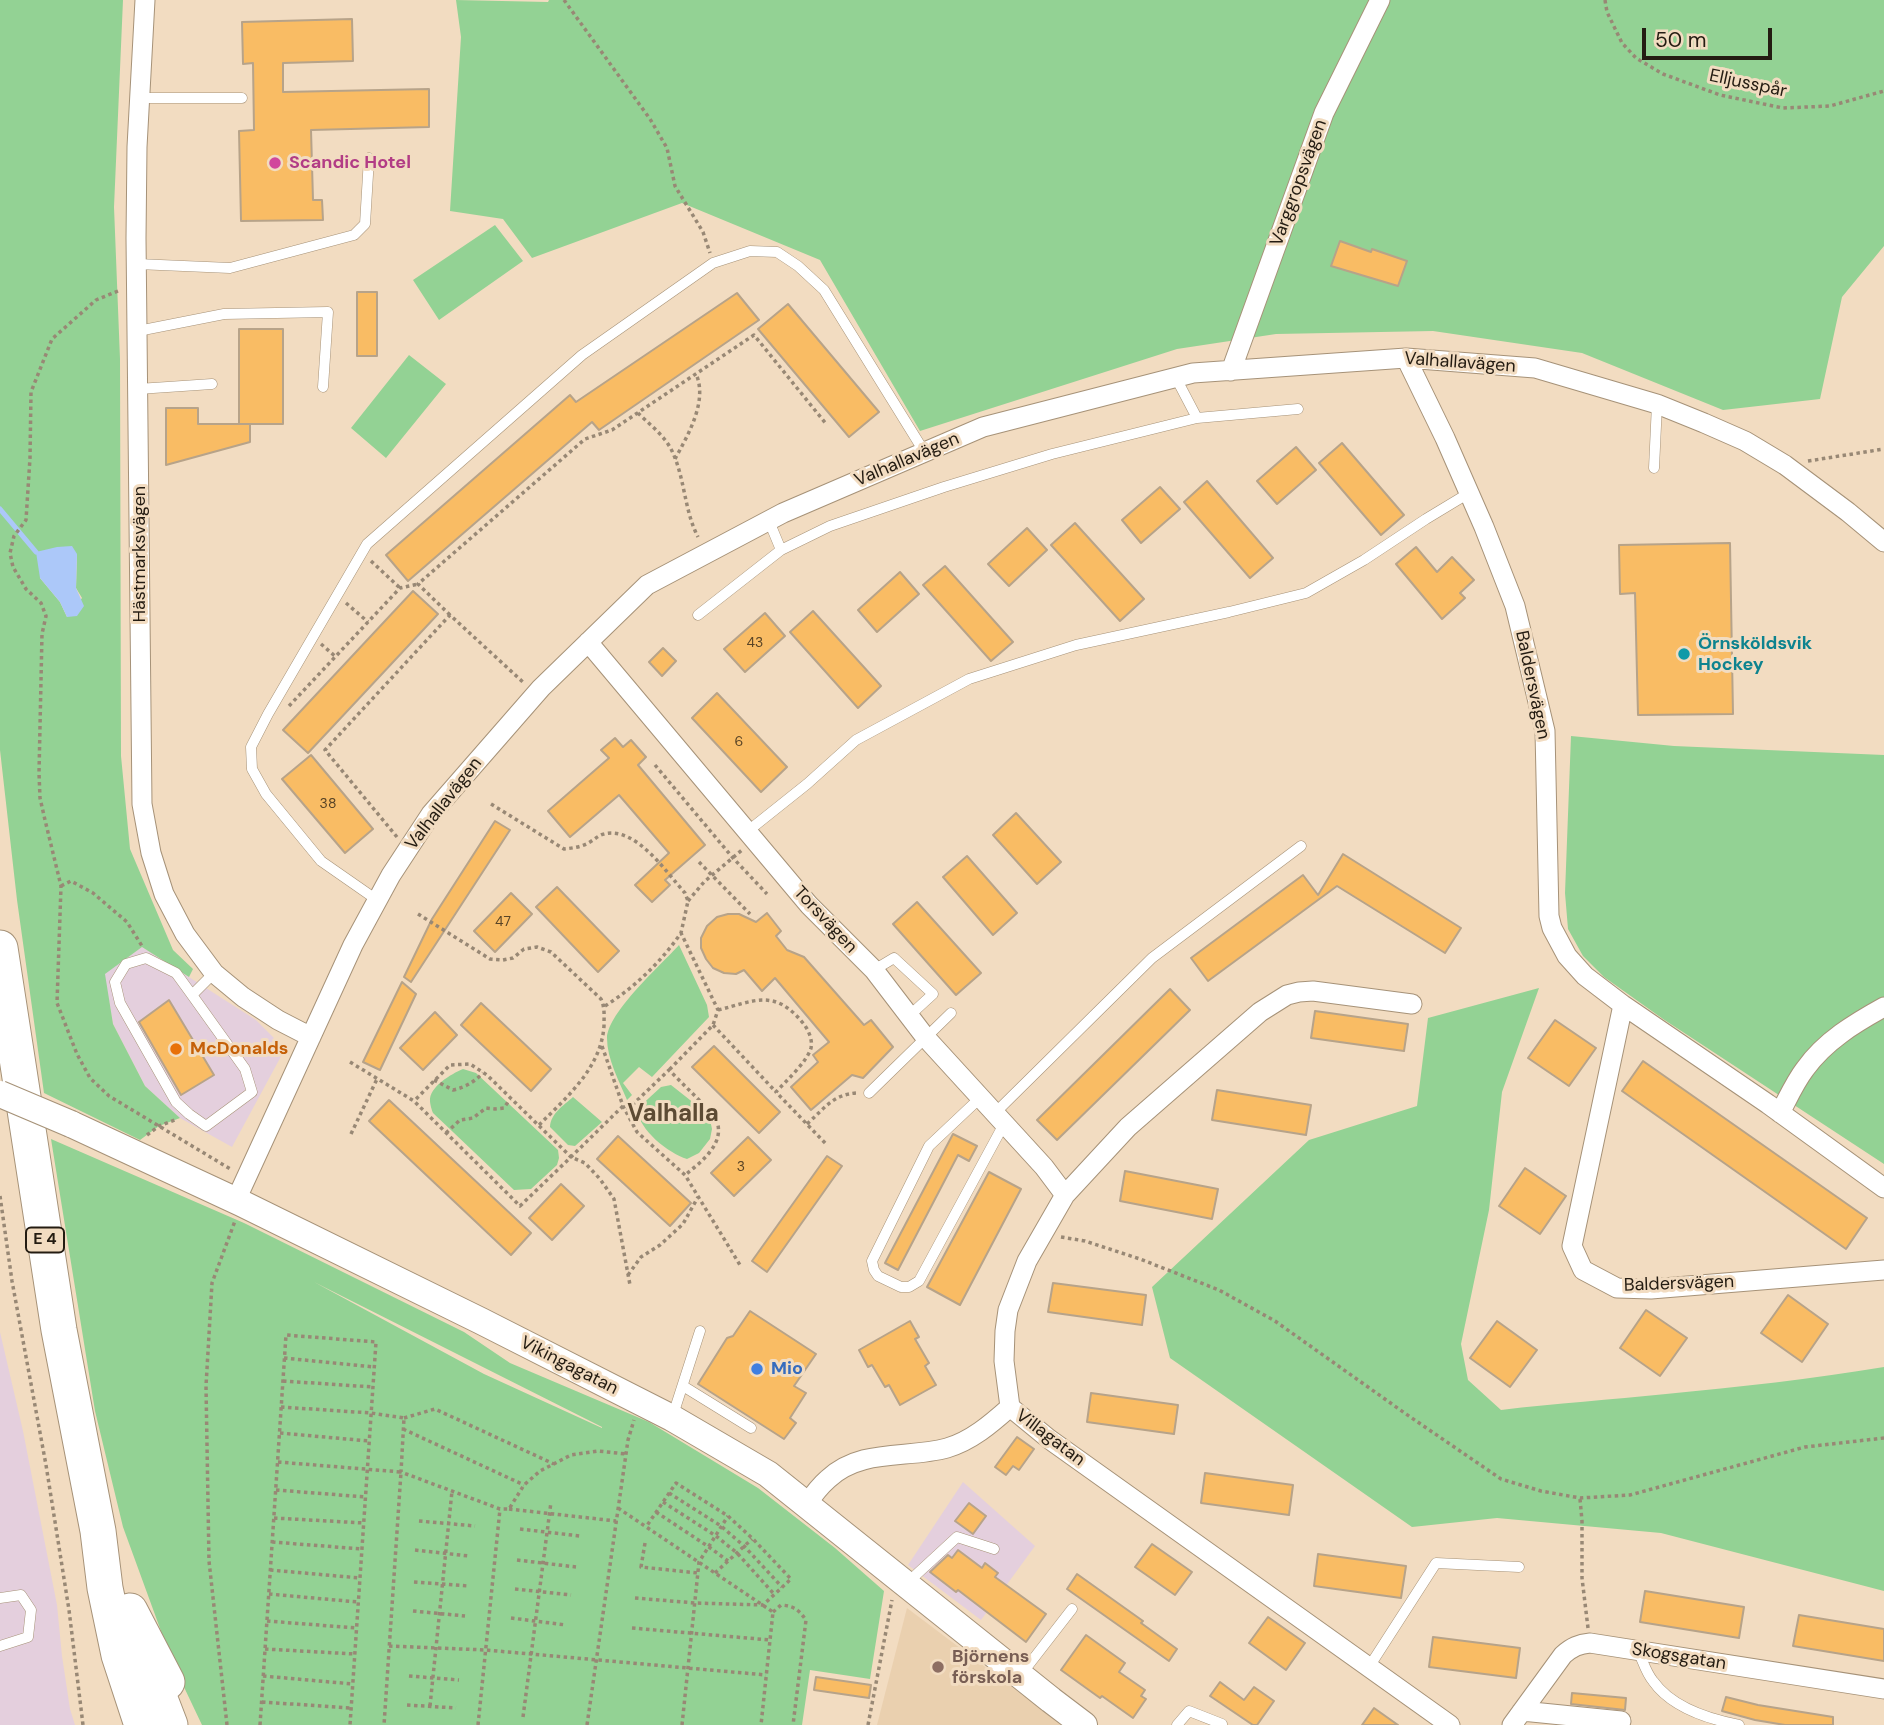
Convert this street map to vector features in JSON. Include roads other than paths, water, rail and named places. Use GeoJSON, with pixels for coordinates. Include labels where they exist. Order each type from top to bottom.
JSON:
{"type":"FeatureCollection","features":[{"type":"Feature","properties":{"kind":"highway","name":"E 4"},"geometry":{"type":"LineString","coordinates":[[0,948],[59,1330],[98,1531],[105,1588],[119,1655],[142,1725]]}},
{"type":"Feature","properties":{"kind":"highway","name":"E 4"},"geometry":{"type":"LineString","coordinates":[[98,1531],[130,1611],[170,1725]]}},
{"type":"Feature","properties":{"kind":"highway"},"geometry":{"type":"LineString","coordinates":[[130,1611],[190,1725]]}},
{"type":"Feature","properties":{"kind":"street","name":"Hästmarksvägen"},"geometry":{"type":"LineString","coordinates":[[145,0],[137,147],[142,804],[151,853],[164,894],[185,934],[214,973],[243,998],[311,1037]]}},
{"type":"Feature","properties":{"kind":"street","name":"Varggropsvägen"},"geometry":{"type":"LineString","coordinates":[[1231,371],[1324,113],[1380,0]]}},
{"type":"Feature","properties":{"kind":"street","name":"Valhallavägen"},"geometry":{"type":"LineString","coordinates":[[241,1194],[353,945],[391,875],[431,814],[535,694],[647,585],[769,521],[984,428],[1193,373],[1406,358],[1535,368],[1657,404],[1745,441],[1785,464],[1884,542]]}},
{"type":"Feature","properties":{"kind":"street","name":"Baldersvägen"},"geometry":{"type":"LineString","coordinates":[[1406,358],[1446,438],[1515,606],[1545,731],[1549,916],[1567,956],[1585,976],[1623,1005],[1884,1188]]}},
{"type":"Feature","properties":{"kind":"street","name":"Torsvägen"},"geometry":{"type":"LineString","coordinates":[[588,642],[809,905],[874,970],[926,1038],[1044,1167],[1065,1195]]}},
{"type":"Feature","properties":{"kind":"street","name":"Villagatan"},"geometry":{"type":"LineString","coordinates":[[1412,1004],[1313,991],[1287,995],[1273,1002],[1128,1128],[1065,1195],[1041,1234],[1017,1283],[1008,1310],[1004,1362],[1010,1407],[1049,1439],[1450,1725]]}},
{"type":"Feature","properties":{"kind":"street","name":"Baldersvägen"},"geometry":{"type":"LineString","coordinates":[[1623,1005],[1572,1246],[1583,1270],[1617,1288],[1651,1289],[1884,1270]]}},
{"type":"Feature","properties":{"kind":"street"},"geometry":{"type":"LineString","coordinates":[[1780,1113],[1812,1060],[1842,1033],[1884,1007]]}},
{"type":"Feature","properties":{"kind":"street","name":"Vikingagatan"},"geometry":{"type":"LineString","coordinates":[[0,1094],[128,1151],[241,1194],[672,1418],[768,1474],[1084,1725]]}},
{"type":"Feature","properties":{"kind":"street"},"geometry":{"type":"LineString","coordinates":[[807,1504],[827,1479],[850,1465],[874,1457],[933,1451],[966,1441],[1010,1407]]}},
{"type":"Feature","properties":{"kind":"street","name":"Skogsgatan"},"geometry":{"type":"LineString","coordinates":[[1517,1718],[1563,1655],[1571,1648],[1590,1643],[1884,1689]]}},
{"type":"Feature","properties":{"kind":"street"},"geometry":{"type":"LineString","coordinates":[[1517,1718],[1621,1721]]}},
{"type":"Feature","properties":{"kind":"lane"},"geometry":{"type":"LineString","coordinates":[[139,98],[242,98]]}},
{"type":"Feature","properties":{"kind":"lane"},"geometry":{"type":"LineString","coordinates":[[137,274],[230,268],[354,235],[365,223],[369,158]]}},
{"type":"Feature","properties":{"kind":"lane"},"geometry":{"type":"LineString","coordinates":[[377,900],[324,864],[266,794],[252,769],[251,747],[367,544],[582,355],[713,263],[750,251],[777,252],[798,266],[824,290],[925,453]]}},
{"type":"Feature","properties":{"kind":"lane"},"geometry":{"type":"LineString","coordinates":[[138,331],[224,314],[328,312],[323,387]]}},
{"type":"Feature","properties":{"kind":"lane"},"geometry":{"type":"LineString","coordinates":[[1176,378],[1197,418]]}},
{"type":"Feature","properties":{"kind":"lane"},"geometry":{"type":"LineString","coordinates":[[138,389],[212,384]]}},
{"type":"Feature","properties":{"kind":"lane"},"geometry":{"type":"LineString","coordinates":[[1654,468],[1657,404]]}},
{"type":"Feature","properties":{"kind":"lane"},"geometry":{"type":"LineString","coordinates":[[698,615],[781,550],[830,526],[1052,454],[1197,418],[1298,409]]}},
{"type":"Feature","properties":{"kind":"lane"},"geometry":{"type":"LineString","coordinates":[[752,835],[856,740],[969,679],[1076,645],[1306,593],[1364,560],[1469,493]]}},
{"type":"Feature","properties":{"kind":"lane"},"geometry":{"type":"LineString","coordinates":[[769,521],[781,550]]}},
{"type":"Feature","properties":{"kind":"lane"},"geometry":{"type":"LineString","coordinates":[[981,1097],[929,1146],[872,1261],[878,1276],[901,1287],[909,1287],[919,1281],[1000,1118],[1152,958],[1301,846]]}},
{"type":"Feature","properties":{"kind":"lane"},"geometry":{"type":"LineString","coordinates":[[146,958],[176,973],[192,995],[245,1069],[252,1092],[206,1126],[176,1102],[120,1003],[115,982],[126,964],[146,958]]}},
{"type":"Feature","properties":{"kind":"lane"},"geometry":{"type":"LineString","coordinates":[[874,970],[894,958],[933,994],[909,1016]]}},
{"type":"Feature","properties":{"kind":"lane"},"geometry":{"type":"LineString","coordinates":[[192,995],[214,973]]}},
{"type":"Feature","properties":{"kind":"lane"},"geometry":{"type":"LineString","coordinates":[[869,1093],[951,1013]]}},
{"type":"Feature","properties":{"kind":"lane"},"geometry":{"type":"LineString","coordinates":[[672,1418],[700,1331]]}},
{"type":"Feature","properties":{"kind":"lane"},"geometry":{"type":"LineString","coordinates":[[683,1386],[751,1428]]}},
{"type":"Feature","properties":{"kind":"lane"},"geometry":{"type":"LineString","coordinates":[[901,1581],[957,1537],[994,1549]]}},
{"type":"Feature","properties":{"kind":"lane"},"geometry":{"type":"LineString","coordinates":[[1368,1667],[1436,1563],[1518,1567]]}},
{"type":"Feature","properties":{"kind":"lane"},"geometry":{"type":"LineString","coordinates":[[0,1598],[21,1595],[31,1610],[28,1637],[0,1646]]}},
{"type":"Feature","properties":{"kind":"lane"},"geometry":{"type":"LineString","coordinates":[[1020,1676],[1072,1609]]}},
{"type":"Feature","properties":{"kind":"lane"},"geometry":{"type":"LineString","coordinates":[[1638,1651],[1651,1680],[1668,1698],[1696,1713],[1740,1725]]}},
{"type":"Feature","properties":{"kind":"lane"},"geometry":{"type":"LineString","coordinates":[[1177,1725],[1189,1711],[1222,1724]]}},
{"type":"Feature","properties":{"kind":"water"},"geometry":{"type":"Polygon","coordinates":[[[72,546],[77,554],[76,588],[84,606],[77,616],[67,617],[60,602],[40,578],[36,552],[72,546]]]}},
{"type":"Feature","properties":{"kind":"waterway"},"geometry":{"type":"LineString","coordinates":[[0,509],[36,552]]}},
{"type":"Feature","properties":{"kind":"place","name":"Scandic Hotel"},"geometry":{"type":"Point","coordinates":[275,163]}},
{"type":"Feature","properties":{"kind":"place","name":"Örnsköldsvik Hockey"},"geometry":{"type":"Point","coordinates":[1684,654]}},
{"type":"Feature","properties":{"kind":"place","name":"McDonalds"},"geometry":{"type":"Point","coordinates":[176,1049]}},
{"type":"Feature","properties":{"kind":"place","name":"Mio"},"geometry":{"type":"Point","coordinates":[757,1369]}},
{"type":"Feature","properties":{"kind":"place","name":"Björnens förskola"},"geometry":{"type":"Point","coordinates":[938,1667]}},
{"type":"Feature","properties":{"kind":"district","name":"Valhalla"},"geometry":{"type":"Point","coordinates":[673,1115]}}]}
